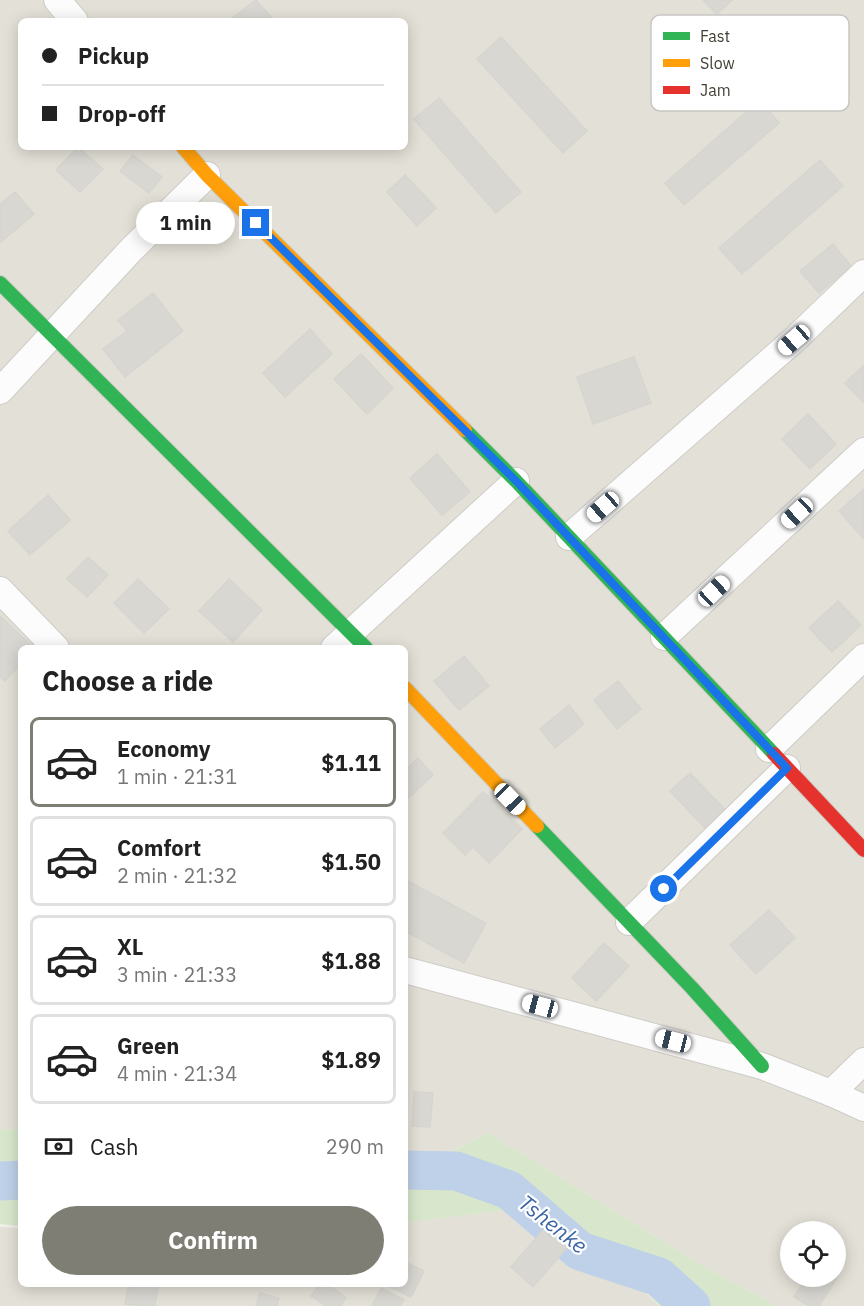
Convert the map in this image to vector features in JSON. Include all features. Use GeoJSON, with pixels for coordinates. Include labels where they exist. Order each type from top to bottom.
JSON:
{"type":"FeatureCollection","features":[{"type":"Feature","properties":{"kind":"street"},"geometry":{"type":"LineString","coordinates":[[57,0],[72,18]]}},
{"type":"Feature","properties":{"kind":"street"},"geometry":{"type":"LineString","coordinates":[[186,150],[207,175],[516,481],[864,850]]}},
{"type":"Feature","properties":{"kind":"street"},"geometry":{"type":"LineString","coordinates":[[0,391],[131,250],[207,175]]}},
{"type":"Feature","properties":{"kind":"street"},"geometry":{"type":"LineString","coordinates":[[569,537],[794,340],[864,273]]}},
{"type":"Feature","properties":{"kind":"street"},"geometry":{"type":"LineString","coordinates":[[0,283],[192,473],[351,643],[516,481]]}},
{"type":"Feature","properties":{"kind":"street"},"geometry":{"type":"LineString","coordinates":[[664,638],[864,451]]}},
{"type":"Feature","properties":{"kind":"street"},"geometry":{"type":"LineString","coordinates":[[0,590],[53,645]]}},
{"type":"Feature","properties":{"kind":"street"},"geometry":{"type":"LineString","coordinates":[[769,749],[864,657]]}},
{"type":"Feature","properties":{"kind":"street"},"geometry":{"type":"LineString","coordinates":[[408,691],[630,922],[762,1066]]}},
{"type":"Feature","properties":{"kind":"street"},"geometry":{"type":"LineString","coordinates":[[630,922],[787,768]]}},
{"type":"Feature","properties":{"kind":"street"},"geometry":{"type":"LineString","coordinates":[[408,971],[762,1066],[864,1108]]}},
{"type":"Feature","properties":{"kind":"street"},"geometry":{"type":"LineString","coordinates":[[831,1093],[864,1061]]}},
{"type":"Feature","properties":{"kind":"shaded area"},"geometry":{"type":"Polygon","coordinates":[[[0,0],[864,0],[864,1306],[776,1306],[700,1264],[488,1133],[434,1160],[408,1164],[408,645],[18,645],[18,1129],[0,1130],[0,0]]]}},
{"type":"Feature","properties":{"kind":"shaded area"},"geometry":{"type":"Polygon","coordinates":[[[521,1208],[593,1242],[659,1306],[0,1306],[0,1227],[18,1228],[18,1287],[408,1287],[408,1223],[521,1208]]]}},
{"type":"Feature","properties":{"kind":"green space"},"geometry":{"type":"Polygon","coordinates":[[[18,1129],[18,1226],[0,1224],[0,1130],[18,1129]]]}},
{"type":"Feature","properties":{"kind":"green space"},"geometry":{"type":"Polygon","coordinates":[[[488,1133],[700,1264],[776,1306],[660,1306],[593,1242],[522,1208],[408,1223],[408,1164],[435,1160],[488,1133]]]}},
{"type":"Feature","properties":{"kind":"building"},"geometry":{"type":"Polygon","coordinates":[[[256,0],[271,17],[270,18],[232,18],[256,0]]]}},
{"type":"Feature","properties":{"kind":"building"},"geometry":{"type":"Polygon","coordinates":[[[703,0],[732,0],[717,14],[703,0]]]}},
{"type":"Feature","properties":{"kind":"building"},"geometry":{"type":"Polygon","coordinates":[[[501,37],[587,131],[563,153],[477,59],[501,37]]]}},
{"type":"Feature","properties":{"kind":"building"},"geometry":{"type":"Polygon","coordinates":[[[439,98],[521,192],[496,213],[414,119],[439,98]]]}},
{"type":"Feature","properties":{"kind":"building"},"geometry":{"type":"Polygon","coordinates":[[[747,111],[769,111],[779,123],[684,205],[665,183],[747,111]]]}},
{"type":"Feature","properties":{"kind":"building"},"geometry":{"type":"Polygon","coordinates":[[[75,150],[81,150],[103,169],[80,192],[56,170],[75,150]]]}},
{"type":"Feature","properties":{"kind":"building"},"geometry":{"type":"Polygon","coordinates":[[[133,155],[162,177],[149,193],[120,171],[133,155]]]}},
{"type":"Feature","properties":{"kind":"building"},"geometry":{"type":"Polygon","coordinates":[[[820,160],[843,186],[742,274],[719,248],[820,160]]]}},
{"type":"Feature","properties":{"kind":"building"},"geometry":{"type":"Polygon","coordinates":[[[405,175],[436,208],[417,226],[387,192],[405,175]]]}},
{"type":"Feature","properties":{"kind":"building"},"geometry":{"type":"Polygon","coordinates":[[[15,192],[34,214],[1,242],[0,204],[15,192]]]}},
{"type":"Feature","properties":{"kind":"building"},"geometry":{"type":"Polygon","coordinates":[[[833,244],[851,266],[819,293],[800,271],[833,244]]]}},
{"type":"Feature","properties":{"kind":"building"},"geometry":{"type":"Polygon","coordinates":[[[153,293],[183,331],[125,377],[103,349],[127,331],[118,320],[153,293]]]}},
{"type":"Feature","properties":{"kind":"building"},"geometry":{"type":"Polygon","coordinates":[[[310,329],[332,354],[285,397],[263,373],[310,329]]]}},
{"type":"Feature","properties":{"kind":"building"},"geometry":{"type":"Polygon","coordinates":[[[361,354],[393,388],[367,414],[334,379],[361,354]]]}},
{"type":"Feature","properties":{"kind":"building"},"geometry":{"type":"Polygon","coordinates":[[[634,357],[651,403],[593,424],[577,377],[634,357]]]}},
{"type":"Feature","properties":{"kind":"building"},"geometry":{"type":"Polygon","coordinates":[[[864,365],[864,403],[845,383],[864,365]]]}},
{"type":"Feature","properties":{"kind":"building"},"geometry":{"type":"Polygon","coordinates":[[[808,414],[836,444],[810,469],[782,439],[808,414]]]}},
{"type":"Feature","properties":{"kind":"building"},"geometry":{"type":"Polygon","coordinates":[[[437,454],[470,492],[442,515],[410,478],[437,454]]]}},
{"type":"Feature","properties":{"kind":"building"},"geometry":{"type":"Polygon","coordinates":[[[864,489],[864,539],[839,511],[864,489]]]}},
{"type":"Feature","properties":{"kind":"building"},"geometry":{"type":"Polygon","coordinates":[[[48,495],[70,520],[30,555],[8,531],[48,495]]]}},
{"type":"Feature","properties":{"kind":"building"},"geometry":{"type":"Polygon","coordinates":[[[88,557],[108,575],[87,597],[67,579],[88,557]]]}},
{"type":"Feature","properties":{"kind":"building"},"geometry":{"type":"Polygon","coordinates":[[[138,579],[169,609],[144,633],[114,603],[138,579]]]}},
{"type":"Feature","properties":{"kind":"building"},"geometry":{"type":"Polygon","coordinates":[[[229,579],[262,610],[233,642],[199,611],[229,579]]]}},
{"type":"Feature","properties":{"kind":"building"},"geometry":{"type":"Polygon","coordinates":[[[838,601],[861,625],[832,652],[809,628],[838,601]]]}},
{"type":"Feature","properties":{"kind":"building"},"geometry":{"type":"Polygon","coordinates":[[[0,616],[31,645],[18,645],[18,666],[5,681],[0,677],[0,616]]]}},
{"type":"Feature","properties":{"kind":"building"},"geometry":{"type":"Polygon","coordinates":[[[464,656],[489,686],[459,710],[434,681],[464,656]]]}},
{"type":"Feature","properties":{"kind":"building"},"geometry":{"type":"Polygon","coordinates":[[[618,681],[641,709],[617,729],[594,700],[618,681]]]}},
{"type":"Feature","properties":{"kind":"building"},"geometry":{"type":"Polygon","coordinates":[[[569,705],[584,724],[555,748],[540,729],[569,705]]]}},
{"type":"Feature","properties":{"kind":"building"},"geometry":{"type":"Polygon","coordinates":[[[418,758],[433,775],[408,798],[408,767],[418,758]]]}},
{"type":"Feature","properties":{"kind":"building"},"geometry":{"type":"Polygon","coordinates":[[[690,773],[727,812],[707,830],[670,791],[690,773]]]}},
{"type":"Feature","properties":{"kind":"building"},"geometry":{"type":"Polygon","coordinates":[[[483,792],[522,829],[489,863],[473,847],[465,855],[443,833],[483,792]]]}},
{"type":"Feature","properties":{"kind":"building"},"geometry":{"type":"Polygon","coordinates":[[[408,881],[486,923],[464,963],[408,933],[408,881]]]}},
{"type":"Feature","properties":{"kind":"building"},"geometry":{"type":"Polygon","coordinates":[[[769,910],[795,938],[756,974],[730,945],[769,910]]]}},
{"type":"Feature","properties":{"kind":"building"},"geometry":{"type":"Polygon","coordinates":[[[604,943],[629,966],[596,1001],[572,978],[604,943]]]}},
{"type":"Feature","properties":{"kind":"building"},"geometry":{"type":"Polygon","coordinates":[[[414,1092],[433,1093],[430,1127],[412,1126],[414,1092]]]}},
{"type":"Feature","properties":{"kind":"building"},"geometry":{"type":"Polygon","coordinates":[[[543,1230],[551,1238],[556,1232],[570,1244],[533,1287],[511,1267],[543,1230]]]}},
{"type":"Feature","properties":{"kind":"building"},"geometry":{"type":"Polygon","coordinates":[[[408,1263],[424,1271],[411,1297],[391,1287],[408,1287],[408,1263]]]}},
{"type":"Feature","properties":{"kind":"building"},"geometry":{"type":"Polygon","coordinates":[[[128,1287],[158,1287],[155,1306],[125,1304],[128,1287]]]}},
{"type":"Feature","properties":{"kind":"building"},"geometry":{"type":"Polygon","coordinates":[[[318,1287],[331,1287],[346,1298],[340,1306],[326,1306],[311,1296],[318,1287]]]}},
{"type":"Feature","properties":{"kind":"building"},"geometry":{"type":"Polygon","coordinates":[[[800,1287],[831,1287],[819,1306],[809,1306],[794,1297],[800,1287]]]}},
{"type":"Feature","properties":{"kind":"building"},"geometry":{"type":"Polygon","coordinates":[[[381,1288],[404,1300],[400,1306],[372,1306],[381,1288]]]}},
{"type":"Feature","properties":{"kind":"building"},"geometry":{"type":"Polygon","coordinates":[[[260,1293],[279,1298],[277,1306],[256,1306],[260,1293]]]}},
{"type":"Feature","properties":{"kind":"waterway","name":"Tshenke"},"geometry":{"type":"LineString","coordinates":[[408,1170],[456,1171],[509,1190],[580,1251],[659,1277],[691,1306]]}},
{"type":"Feature","properties":{"kind":"waterway","name":"Tshenke"},"geometry":{"type":"LineString","coordinates":[[0,1181],[18,1180]]}},
{"type":"Feature","properties":{"kind":"traffic: fast"},"geometry":{"type":"LineString","coordinates":[[0,283],[363,645]]}},
{"type":"Feature","properties":{"kind":"traffic: fast"},"geometry":{"type":"LineString","coordinates":[[465,430],[774,754]]}},
{"type":"Feature","properties":{"kind":"traffic: fast"},"geometry":{"type":"LineString","coordinates":[[537,826],[692,988],[762,1066]]}},
{"type":"Feature","properties":{"kind":"traffic: slow"},"geometry":{"type":"LineString","coordinates":[[186,150],[207,175],[465,430]]}},
{"type":"Feature","properties":{"kind":"traffic: slow"},"geometry":{"type":"LineString","coordinates":[[408,691],[537,826]]}},
{"type":"Feature","properties":{"kind":"traffic: jam"},"geometry":{"type":"LineString","coordinates":[[774,754],[864,850]]}},
{"type":"Feature","properties":{"kind":"route"},"geometry":{"type":"LineString","coordinates":[[256,223],[516,481],[787,768],[664,889]]}}]}
